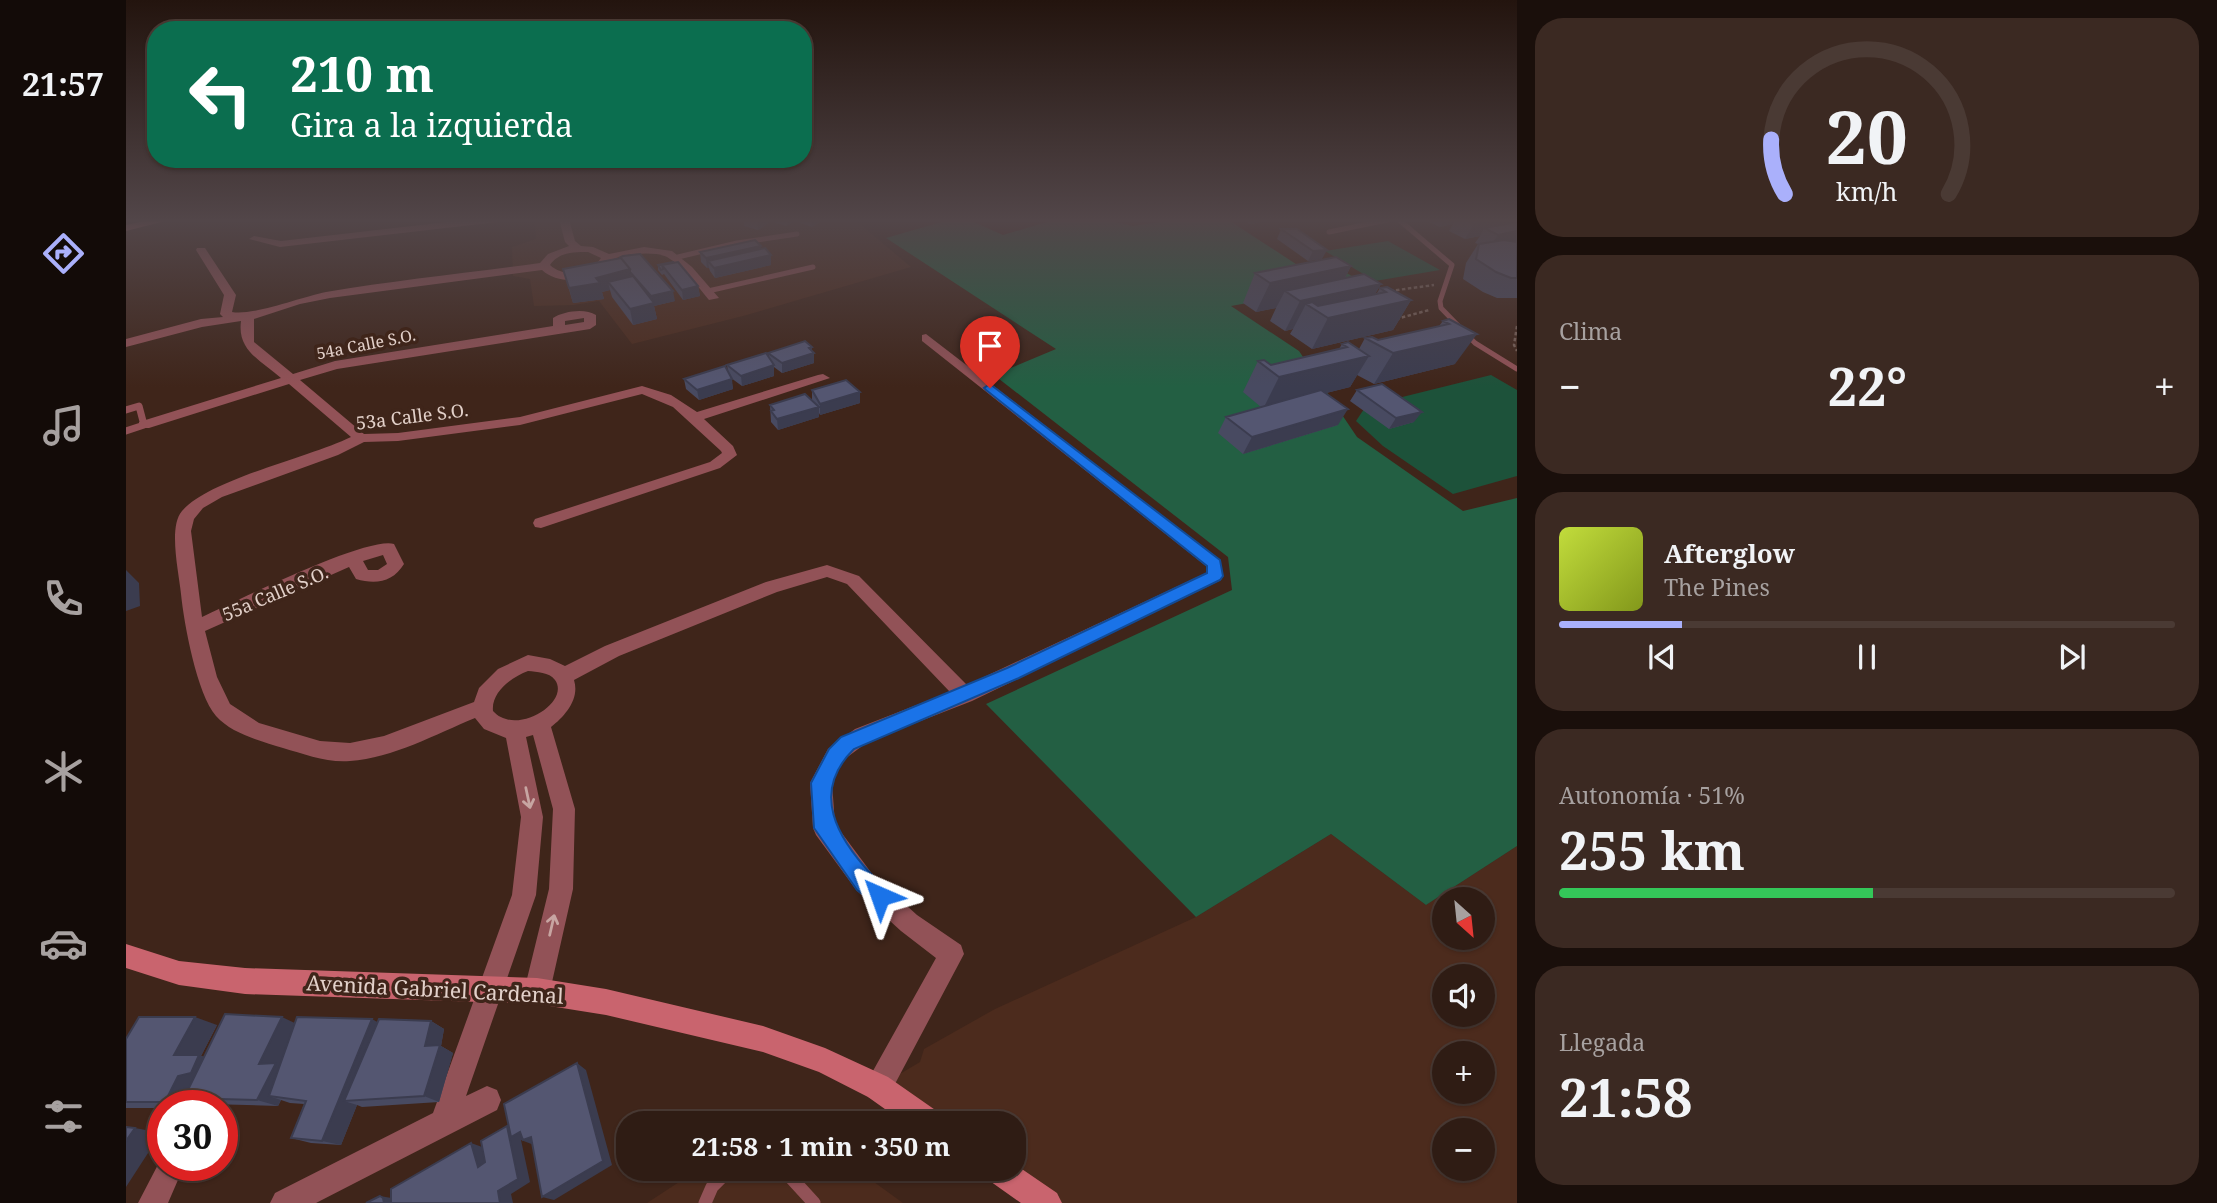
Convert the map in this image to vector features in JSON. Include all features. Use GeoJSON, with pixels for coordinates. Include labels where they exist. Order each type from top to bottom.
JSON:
{"type":"FeatureCollection","features":[{"type":"Feature","properties":{"kind":"street"},"geometry":{"type":"LineString","coordinates":[[217,275],[230,295],[226,314],[248,317]]}},
{"type":"Feature","properties":{"kind":"street"},"geometry":{"type":"LineString","coordinates":[[126,343],[201,323],[248,317],[298,301],[477,275]]}},
{"type":"Feature","properties":{"kind":"street"},"geometry":{"type":"LineString","coordinates":[[694,275],[711,295]]}},
{"type":"Feature","properties":{"kind":"street"},"geometry":{"type":"LineString","coordinates":[[248,317],[248,343],[361,438]]}},
{"type":"Feature","properties":{"kind":"street","name":"54a Calle S.O."},"geometry":{"type":"LineString","coordinates":[[144,425],[335,365],[559,329]]}},
{"type":"Feature","properties":{"kind":"street"},"geometry":{"type":"LineString","coordinates":[[877,1087],[952,954],[909,923],[865,883],[824,828],[821,783],[835,755],[847,743],[965,695],[1215,576],[1214,564],[926,338]]}},
{"type":"Feature","properties":{"kind":"street"},"geometry":{"type":"LineString","coordinates":[[693,418],[824,378]]}},
{"type":"Feature","properties":{"kind":"street","name":"53a Calle S.O."},"geometry":{"type":"LineString","coordinates":[[196,627],[191,607],[183,531],[186,517],[198,504],[217,494],[332,452],[361,438],[398,437],[520,421],[642,390],[657,392],[693,418]]}},
{"type":"Feature","properties":{"kind":"street"},"geometry":{"type":"LineString","coordinates":[[541,523],[715,466],[730,455],[728,449],[693,418]]}},
{"type":"Feature","properties":{"kind":"street","name":"55a Calle S.O."},"geometry":{"type":"LineString","coordinates":[[196,627],[353,559]]}},
{"type":"Feature","properties":{"kind":"street"},"geometry":{"type":"LineString","coordinates":[[565,676],[612,651],[772,587],[827,571],[853,580],[965,695]]}},
{"type":"Feature","properties":{"kind":"street"},"geometry":{"type":"LineString","coordinates":[[196,627],[207,677],[223,710],[253,730],[320,750],[350,752],[385,745],[482,707]]}},
{"type":"Feature","properties":{"kind":"street"},"geometry":{"type":"LineString","coordinates":[[544,663],[554,666],[565,676],[568,687],[564,701],[558,711],[540,725],[515,731],[495,727],[487,719],[482,707],[486,691],[505,671],[518,665],[544,663]]}},
{"type":"Feature","properties":{"kind":"street"},"geometry":{"type":"LineString","coordinates":[[537,991],[561,889],[564,809],[540,725]]}},
{"type":"Feature","properties":{"kind":"street"},"geometry":{"type":"LineString","coordinates":[[444,1120],[524,895],[532,817],[515,731]]}},
{"type":"Feature","properties":{"kind":"street","name":"Avenida Gabriel Cardenal"},"geometry":{"type":"LineString","coordinates":[[126,956],[179,973],[245,981],[537,991],[606,1002],[763,1039],[825,1061],[877,1087],[912,1111]]}},
{"type":"Feature","properties":{"kind":"street"},"geometry":{"type":"LineString","coordinates":[[285,1203],[487,1100]]}},
{"type":"Feature","properties":{"kind":"street"},"geometry":{"type":"LineString","coordinates":[[153,1203],[163,1181]]}},
{"type":"Feature","properties":{"kind":"street"},"geometry":{"type":"LineString","coordinates":[[1014,1181],[1046,1203]]}},
{"type":"Feature","properties":{"kind":"lane"},"geometry":{"type":"LineString","coordinates":[[711,295],[783,275]]}},
{"type":"Feature","properties":{"kind":"lane"},"geometry":{"type":"LineString","coordinates":[[1449,275],[1441,308],[1475,344],[1517,369]]}},
{"type":"Feature","properties":{"kind":"lane"},"geometry":{"type":"LineString","coordinates":[[126,410],[139,406],[144,425],[126,431]]}},
{"type":"Feature","properties":{"kind":"lane"},"geometry":{"type":"LineString","coordinates":[[705,1203],[712,1187],[718,1181]]}},
{"type":"Feature","properties":{"kind":"lane"},"geometry":{"type":"LineString","coordinates":[[794,1181],[814,1203]]}},
{"type":"Feature","properties":{"kind":"path"},"geometry":{"type":"LineString","coordinates":[[1387,292],[1434,285],[1445,288]]}},
{"type":"Feature","properties":{"kind":"path"},"geometry":{"type":"LineString","coordinates":[[1394,319],[1441,308]]}},
{"type":"Feature","properties":{"kind":"path"},"geometry":{"type":"LineString","coordinates":[[1517,326],[1514,345],[1517,351]]}},
{"type":"Feature","properties":{"kind":"shaded area"},"geometry":{"type":"Polygon","coordinates":[[[883,275],[743,316],[632,344],[599,301],[534,306],[530,279],[513,276],[883,275]]]}},
{"type":"Feature","properties":{"kind":"shaded area"},"geometry":{"type":"Polygon","coordinates":[[[1331,834],[1426,905],[1432,901],[1432,950],[1495,950],[1495,887],[1454,887],[1517,846],[1517,1203],[1047,1203],[1025,1181],[1026,1111],[913,1111],[878,1087],[920,1062],[924,1049],[995,1009],[1196,917],[1331,834]]]}},
{"type":"Feature","properties":{"kind":"shaded area"},"geometry":{"type":"Polygon","coordinates":[[[681,1181],[873,1181],[903,1203],[647,1203],[681,1181]]]}},
{"type":"Feature","properties":{"kind":"green space"},"geometry":{"type":"Polygon","coordinates":[[[943,275],[1350,275],[1362,282],[1231,306],[1299,351],[1357,437],[1463,511],[1517,498],[1517,846],[1454,887],[1432,887],[1432,901],[1426,905],[1331,834],[1196,917],[986,704],[1232,590],[1228,557],[994,375],[1056,349],[943,275]]]}},
{"type":"Feature","properties":{"kind":"green space"},"geometry":{"type":"Polygon","coordinates":[[[1365,275],[1410,275],[1375,281],[1365,275]]]}},
{"type":"Feature","properties":{"kind":"green space"},"geometry":{"type":"Polygon","coordinates":[[[1491,375],[1517,390],[1517,476],[1453,494],[1383,446],[1356,421],[1366,406],[1491,375]]]}},
{"type":"Feature","properties":{"kind":"building"},"geometry":{"type":"Polygon","coordinates":[[[565,275],[607,275],[596,278],[600,283],[569,288],[565,275]]]}},
{"type":"Feature","properties":{"kind":"building"},"geometry":{"type":"Polygon","coordinates":[[[633,275],[659,275],[673,291],[651,296],[633,275]]]}},
{"type":"Feature","properties":{"kind":"building"},"geometry":{"type":"Polygon","coordinates":[[[670,275],[689,275],[698,286],[682,290],[670,275]]]}},
{"type":"Feature","properties":{"kind":"building"},"geometry":{"type":"Polygon","coordinates":[[[1258,275],[1307,275],[1270,283],[1258,275]]]}},
{"type":"Feature","properties":{"kind":"building"},"geometry":{"type":"Polygon","coordinates":[[[1359,275],[1366,275],[1381,284],[1300,301],[1285,291],[1359,275]]]}},
{"type":"Feature","properties":{"kind":"building"},"geometry":{"type":"Polygon","coordinates":[[[633,276],[654,303],[630,309],[608,282],[633,276]]]}},
{"type":"Feature","properties":{"kind":"building"},"geometry":{"type":"Polygon","coordinates":[[[1387,287],[1411,300],[1328,318],[1306,304],[1312,302],[1318,306],[1386,292],[1380,288],[1387,287]]]}},
{"type":"Feature","properties":{"kind":"building"},"geometry":{"type":"Polygon","coordinates":[[[1449,319],[1477,334],[1393,353],[1365,338],[1378,340],[1449,324],[1443,321],[1449,319]]]}},
{"type":"Feature","properties":{"kind":"building"},"geometry":{"type":"Polygon","coordinates":[[[805,341],[814,353],[782,363],[768,353],[805,341]]]}},
{"type":"Feature","properties":{"kind":"building"},"geometry":{"type":"Polygon","coordinates":[[[1348,342],[1369,356],[1279,377],[1258,361],[1264,360],[1271,365],[1347,347],[1342,344],[1348,342]]]}},
{"type":"Feature","properties":{"kind":"building"},"geometry":{"type":"Polygon","coordinates":[[[766,353],[774,365],[741,376],[727,365],[766,353]]]}},
{"type":"Feature","properties":{"kind":"building"},"geometry":{"type":"Polygon","coordinates":[[[725,366],[732,379],[697,390],[684,379],[725,366]]]}},
{"type":"Feature","properties":{"kind":"building"},"geometry":{"type":"Polygon","coordinates":[[[846,380],[860,392],[820,404],[812,390],[846,380]]]}},
{"type":"Feature","properties":{"kind":"building"},"geometry":{"type":"Polygon","coordinates":[[[1382,384],[1422,412],[1396,418],[1357,390],[1382,384]]]}},
{"type":"Feature","properties":{"kind":"building"},"geometry":{"type":"Polygon","coordinates":[[[1321,390],[1348,409],[1252,437],[1226,417],[1321,390]]]}},
{"type":"Feature","properties":{"kind":"building"},"geometry":{"type":"Polygon","coordinates":[[[805,394],[819,407],[777,419],[771,411],[774,410],[770,405],[805,394]]]}},
{"type":"Feature","properties":{"kind":"building"},"geometry":{"type":"Polygon","coordinates":[[[225,1014],[282,1017],[259,1064],[276,1063],[257,1100],[238,1099],[238,1090],[188,1090],[225,1014]]]}},
{"type":"Feature","properties":{"kind":"building"},"geometry":{"type":"Polygon","coordinates":[[[139,1017],[195,1017],[174,1055],[199,1055],[191,1073],[178,1076],[171,1090],[147,1090],[147,1102],[126,1102],[126,1039],[139,1017]]]}},
{"type":"Feature","properties":{"kind":"building"},"geometry":{"type":"Polygon","coordinates":[[[297,1017],[372,1019],[322,1141],[291,1138],[306,1101],[269,1096],[297,1017]]]}},
{"type":"Feature","properties":{"kind":"building"},"geometry":{"type":"Polygon","coordinates":[[[379,1019],[431,1021],[425,1046],[440,1045],[424,1096],[344,1101],[379,1019]]]}},
{"type":"Feature","properties":{"kind":"building"},"geometry":{"type":"Polygon","coordinates":[[[577,1063],[603,1161],[542,1197],[531,1137],[523,1140],[520,1132],[511,1137],[504,1104],[577,1063]]]}},
{"type":"Feature","properties":{"kind":"building"},"geometry":{"type":"Polygon","coordinates":[[[507,1126],[518,1179],[498,1191],[500,1203],[391,1203],[391,1189],[471,1143],[478,1167],[485,1162],[481,1141],[507,1126]]]}},
{"type":"Feature","properties":{"kind":"building"},"geometry":{"type":"Polygon","coordinates":[[[126,1127],[135,1128],[126,1141],[126,1127]]]}},
{"type":"Feature","properties":{"kind":"building"},"geometry":{"type":"Polygon","coordinates":[[[380,1196],[384,1203],[366,1203],[380,1196]]]}},
{"type":"Feature","properties":{"kind":"route"},"geometry":{"type":"LineString","coordinates":[[880,896],[865,883],[824,828],[821,783],[835,755],[847,743],[965,695],[1215,576],[1214,564],[990,388]]}}]}
